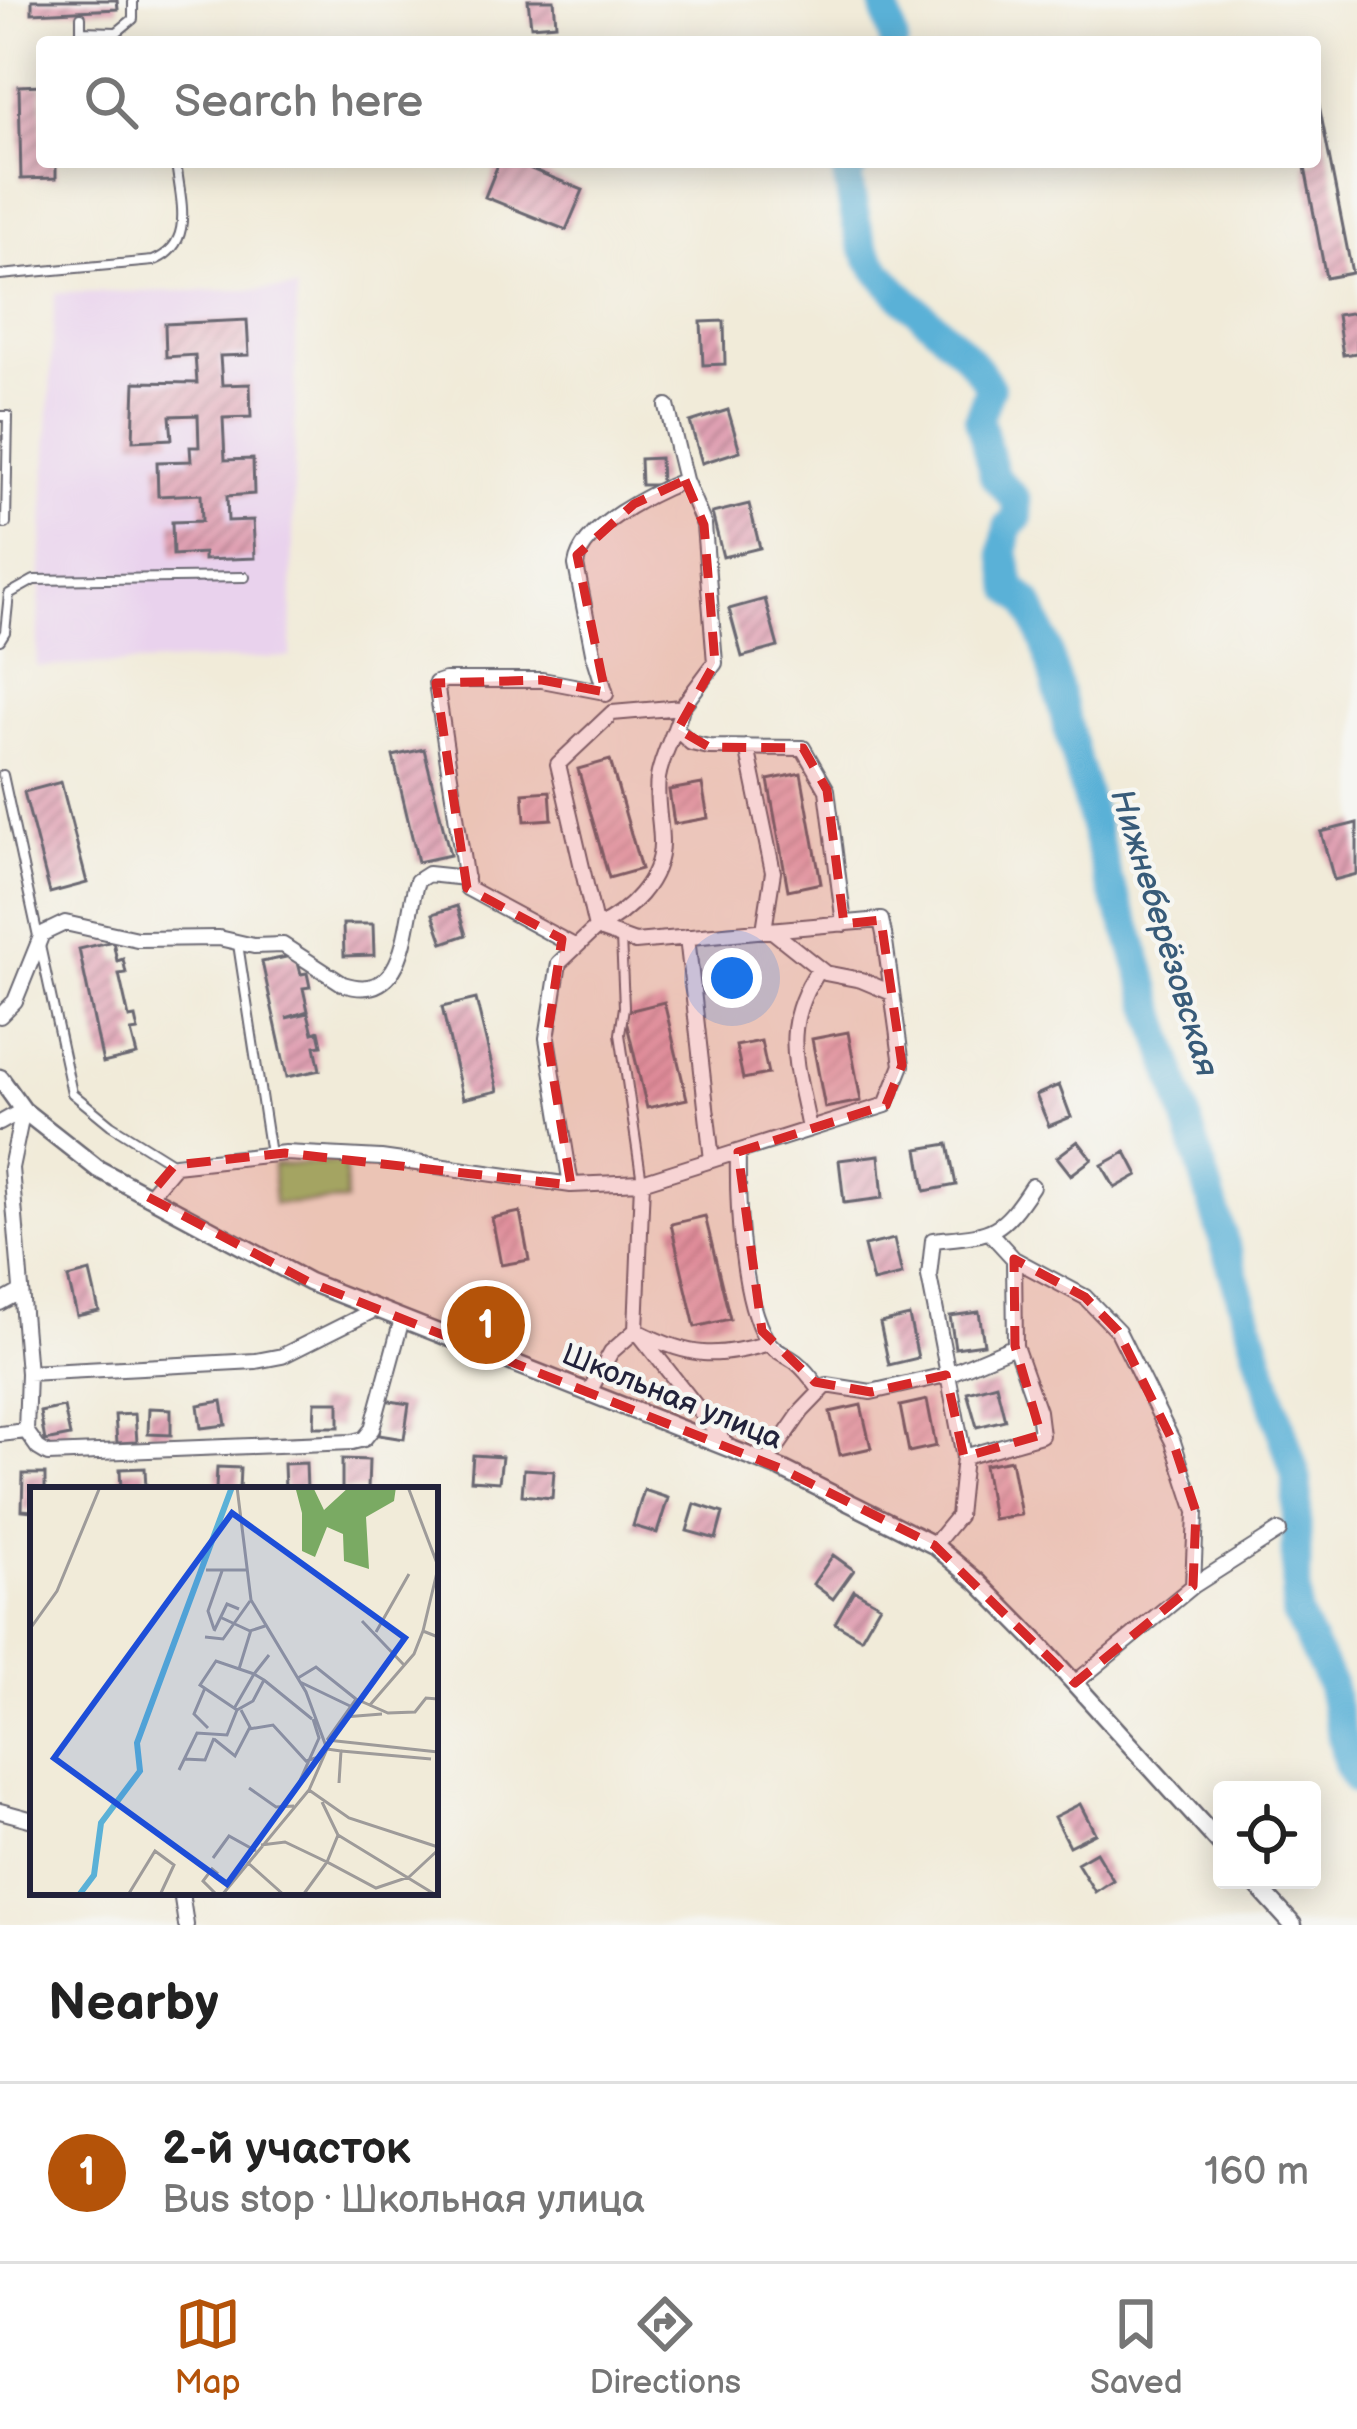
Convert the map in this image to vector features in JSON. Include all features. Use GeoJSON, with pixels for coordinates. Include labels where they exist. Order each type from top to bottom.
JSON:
{"type":"FeatureCollection","features":[{"type":"Feature","properties":{"kind":"street"},"geometry":{"type":"LineString","coordinates":[[571,1185],[548,1038],[559,963],[596,928],[624,912],[656,869],[661,841],[658,776],[682,707],[715,664],[704,525],[685,480],[668,406]]}},
{"type":"Feature","properties":{"kind":"street"},"geometry":{"type":"LineString","coordinates":[[612,713],[592,652],[577,555],[586,542],[634,504],[685,480]]}},
{"type":"Feature","properties":{"kind":"street"},"geometry":{"type":"LineString","coordinates":[[576,947],[467,888],[436,683],[542,680],[605,692]]}},
{"type":"Feature","properties":{"kind":"street"},"geometry":{"type":"LineString","coordinates":[[596,928],[558,764],[612,713],[682,707]]}},
{"type":"Feature","properties":{"kind":"street"},"geometry":{"type":"LineString","coordinates":[[676,729],[698,746],[803,748],[827,790],[844,924]]}},
{"type":"Feature","properties":{"kind":"street"},"geometry":{"type":"LineString","coordinates":[[747,748],[772,872],[768,930]]}},
{"type":"Feature","properties":{"kind":"street"},"geometry":{"type":"LineString","coordinates":[[0,1016],[15,1001],[39,940],[53,926],[65,923],[137,939],[219,938],[283,945],[343,984],[354,988],[370,984],[383,979],[403,958],[417,881],[428,874],[466,878]]}},
{"type":"Feature","properties":{"kind":"street"},"geometry":{"type":"LineString","coordinates":[[148,1197],[175,1165],[285,1153],[381,1158],[571,1185],[642,1181],[886,1105],[902,1065],[881,920],[635,942],[596,928]]}},
{"type":"Feature","properties":{"kind":"street"},"geometry":{"type":"LineString","coordinates":[[768,930],[818,969],[892,993]]}},
{"type":"Feature","properties":{"kind":"street"},"geometry":{"type":"LineString","coordinates":[[687,937],[712,1160]]}},
{"type":"Feature","properties":{"kind":"street"},"geometry":{"type":"LineString","coordinates":[[808,1130],[791,1035],[804,990],[818,969]]}},
{"type":"Feature","properties":{"kind":"street","name":"Школьная улица"},"geometry":{"type":"LineString","coordinates":[[0,1078],[22,1110],[98,1169],[309,1282],[766,1463],[934,1545],[979,1583],[1075,1683],[1213,1836]]}},
{"type":"Feature","properties":{"kind":"street"},"geometry":{"type":"LineString","coordinates":[[0,1123],[22,1110]]}},
{"type":"Feature","properties":{"kind":"street"},"geometry":{"type":"LineString","coordinates":[[22,1110],[11,1168],[28,1373],[26,1431],[48,1454],[364,1439],[372,1430],[402,1319]]}},
{"type":"Feature","properties":{"kind":"street"},"geometry":{"type":"LineString","coordinates":[[738,1151],[737,1198],[756,1312],[769,1342],[806,1371],[821,1390]]}},
{"type":"Feature","properties":{"kind":"street"},"geometry":{"type":"LineString","coordinates":[[642,1181],[636,1330],[729,1448]]}},
{"type":"Feature","properties":{"kind":"street"},"geometry":{"type":"LineString","coordinates":[[934,1545],[958,1516],[964,1457],[929,1276],[933,1240],[991,1234],[1015,1213],[1033,1186]]}},
{"type":"Feature","properties":{"kind":"street"},"geometry":{"type":"LineString","coordinates":[[991,1234],[1014,1259],[1085,1297],[1118,1331],[1173,1442],[1196,1512],[1192,1586]]}},
{"type":"Feature","properties":{"kind":"street"},"geometry":{"type":"LineString","coordinates":[[964,1457],[1040,1436],[1038,1411],[1016,1346],[1014,1259]]}},
{"type":"Feature","properties":{"kind":"street"},"geometry":{"type":"LineString","coordinates":[[0,1303],[19,1293]]}},
{"type":"Feature","properties":{"kind":"street"},"geometry":{"type":"LineString","coordinates":[[28,1373],[256,1361],[282,1355],[376,1309]]}},
{"type":"Feature","properties":{"kind":"street"},"geometry":{"type":"LineString","coordinates":[[636,1330],[688,1354],[717,1354],[769,1342]]}},
{"type":"Feature","properties":{"kind":"street"},"geometry":{"type":"LineString","coordinates":[[590,1392],[611,1352],[636,1330]]}},
{"type":"Feature","properties":{"kind":"street"},"geometry":{"type":"LineString","coordinates":[[766,1463],[826,1384],[871,1392],[946,1376],[1016,1346]]}},
{"type":"Feature","properties":{"kind":"street"},"geometry":{"type":"LineString","coordinates":[[0,1434],[26,1431]]}},
{"type":"Feature","properties":{"kind":"street"},"geometry":{"type":"LineString","coordinates":[[1075,1683],[1192,1586],[1279,1531]]}},
{"type":"Feature","properties":{"kind":"street"},"geometry":{"type":"LineString","coordinates":[[0,1811],[30,1819]]}},
{"type":"Feature","properties":{"kind":"street"},"geometry":{"type":"LineString","coordinates":[[1260,1889],[1293,1925]]}},
{"type":"Feature","properties":{"kind":"street"},"geometry":{"type":"LineString","coordinates":[[181,1895],[186,1925]]}},
{"type":"Feature","properties":{"kind":"lane"},"geometry":{"type":"LineString","coordinates":[[81,17],[81,31],[117,32],[133,19],[133,0]]}},
{"type":"Feature","properties":{"kind":"lane"},"geometry":{"type":"LineString","coordinates":[[0,275],[153,261],[168,255],[180,241],[183,228],[177,168]]}},
{"type":"Feature","properties":{"kind":"lane"},"geometry":{"type":"LineString","coordinates":[[0,416],[8,416],[6,524]]}},
{"type":"Feature","properties":{"kind":"lane"},"geometry":{"type":"LineString","coordinates":[[0,640],[9,594],[34,580],[244,577]]}},
{"type":"Feature","properties":{"kind":"lane"},"geometry":{"type":"LineString","coordinates":[[3,775],[72,1093],[111,1125],[175,1165]]}},
{"type":"Feature","properties":{"kind":"lane"},"geometry":{"type":"LineString","coordinates":[[620,937],[624,1006],[620,1034],[642,1181]]}},
{"type":"Feature","properties":{"kind":"lane"},"geometry":{"type":"LineString","coordinates":[[238,942],[271,1157]]}},
{"type":"Feature","properties":{"kind":"highlighted area"},"geometry":{"type":"Polygon","coordinates":[[[685,480],[704,525],[715,663],[678,729],[709,747],[803,748],[827,790],[844,924],[881,920],[902,1065],[886,1105],[738,1152],[762,1331],[815,1382],[871,1392],[946,1375],[964,1457],[1041,1435],[1015,1346],[1014,1259],[1085,1297],[1118,1331],[1173,1442],[1196,1512],[1193,1586],[1075,1683],[934,1545],[782,1469],[309,1282],[148,1197],[175,1165],[285,1153],[571,1185],[547,1038],[562,939],[467,888],[436,683],[542,680],[605,692],[577,555],[634,504],[685,480]]]}},
{"type":"Feature","properties":{"kind":"shaded area"},"geometry":{"type":"Polygon","coordinates":[[[297,289],[291,657],[36,667],[55,293],[297,289]]]}},
{"type":"Feature","properties":{"kind":"green space"},"geometry":{"type":"Polygon","coordinates":[[[345,1162],[346,1201],[274,1204],[273,1165],[345,1162]]]}},
{"type":"Feature","properties":{"kind":"building"},"geometry":{"type":"Polygon","coordinates":[[[32,0],[117,0],[118,9],[32,13],[32,0]]]}},
{"type":"Feature","properties":{"kind":"building"},"geometry":{"type":"Polygon","coordinates":[[[528,0],[554,0],[556,24],[531,26],[528,0]]]}},
{"type":"Feature","properties":{"kind":"building"},"geometry":{"type":"Polygon","coordinates":[[[36,85],[36,168],[56,168],[56,178],[21,179],[19,86],[36,85]]]}},
{"type":"Feature","properties":{"kind":"building"},"geometry":{"type":"Polygon","coordinates":[[[1321,115],[1352,273],[1326,278],[1305,168],[1321,168],[1321,115]]]}},
{"type":"Feature","properties":{"kind":"building"},"geometry":{"type":"Polygon","coordinates":[[[497,168],[529,168],[583,190],[566,230],[485,197],[497,168]]]}},
{"type":"Feature","properties":{"kind":"building"},"geometry":{"type":"Polygon","coordinates":[[[1357,312],[1357,353],[1343,355],[1337,315],[1357,312]]]}},
{"type":"Feature","properties":{"kind":"building"},"geometry":{"type":"Polygon","coordinates":[[[247,320],[249,355],[220,356],[222,385],[250,384],[251,417],[223,418],[225,460],[253,459],[254,494],[227,496],[228,521],[253,520],[255,558],[204,560],[204,553],[173,555],[172,522],[202,521],[201,494],[158,496],[157,462],[191,461],[190,447],[199,447],[198,415],[170,416],[172,439],[133,441],[135,382],[197,383],[195,355],[166,357],[165,324],[247,320]]]}},
{"type":"Feature","properties":{"kind":"building"},"geometry":{"type":"Polygon","coordinates":[[[724,321],[725,364],[703,365],[701,322],[724,321]]]}},
{"type":"Feature","properties":{"kind":"building"},"geometry":{"type":"Polygon","coordinates":[[[728,410],[740,451],[702,463],[690,422],[728,410]]]}},
{"type":"Feature","properties":{"kind":"building"},"geometry":{"type":"Polygon","coordinates":[[[660,458],[661,485],[641,485],[640,459],[660,458]]]}},
{"type":"Feature","properties":{"kind":"building"},"geometry":{"type":"Polygon","coordinates":[[[749,504],[760,548],[723,557],[712,513],[749,504]]]}},
{"type":"Feature","properties":{"kind":"building"},"geometry":{"type":"Polygon","coordinates":[[[765,599],[778,647],[742,657],[729,609],[765,599]]]}},
{"type":"Feature","properties":{"kind":"building"},"geometry":{"type":"Polygon","coordinates":[[[424,749],[450,855],[418,862],[393,756],[424,749]]]}},
{"type":"Feature","properties":{"kind":"building"},"geometry":{"type":"Polygon","coordinates":[[[610,760],[641,869],[609,878],[578,769],[610,760]]]}},
{"type":"Feature","properties":{"kind":"building"},"geometry":{"type":"Polygon","coordinates":[[[801,773],[821,883],[788,890],[768,780],[801,773]]]}},
{"type":"Feature","properties":{"kind":"building"},"geometry":{"type":"Polygon","coordinates":[[[61,782],[87,883],[50,893],[24,792],[61,782]]]}},
{"type":"Feature","properties":{"kind":"building"},"geometry":{"type":"Polygon","coordinates":[[[702,784],[708,818],[674,824],[669,790],[702,784]]]}},
{"type":"Feature","properties":{"kind":"building"},"geometry":{"type":"Polygon","coordinates":[[[550,791],[552,819],[525,821],[523,793],[550,791]]]}},
{"type":"Feature","properties":{"kind":"building"},"geometry":{"type":"Polygon","coordinates":[[[1357,823],[1357,874],[1334,880],[1321,832],[1357,823]]]}},
{"type":"Feature","properties":{"kind":"building"},"geometry":{"type":"Polygon","coordinates":[[[457,906],[466,935],[443,943],[433,914],[457,906]]]}},
{"type":"Feature","properties":{"kind":"building"},"geometry":{"type":"Polygon","coordinates":[[[343,924],[373,924],[374,955],[344,956],[343,924]]]}},
{"type":"Feature","properties":{"kind":"building"},"geometry":{"type":"Polygon","coordinates":[[[113,941],[117,961],[123,959],[126,973],[119,974],[129,1018],[135,1017],[138,1031],[131,1032],[137,1055],[103,1063],[79,949],[113,941]]]}},
{"type":"Feature","properties":{"kind":"building"},"geometry":{"type":"Polygon","coordinates":[[[296,955],[310,987],[303,988],[308,1011],[286,1018],[308,1013],[322,1045],[315,1046],[320,1070],[287,1077],[262,962],[296,955]]]}},
{"type":"Feature","properties":{"kind":"building"},"geometry":{"type":"Polygon","coordinates":[[[476,999],[498,1091],[463,1099],[442,1007],[476,999]]]}},
{"type":"Feature","properties":{"kind":"building"},"geometry":{"type":"Polygon","coordinates":[[[664,1002],[687,1099],[647,1108],[624,1012],[664,1002]]]}},
{"type":"Feature","properties":{"kind":"building"},"geometry":{"type":"Polygon","coordinates":[[[848,1032],[861,1101],[825,1108],[812,1039],[848,1032]]]}},
{"type":"Feature","properties":{"kind":"building"},"geometry":{"type":"Polygon","coordinates":[[[761,1041],[768,1074],[743,1079],[736,1046],[761,1041]]]}},
{"type":"Feature","properties":{"kind":"building"},"geometry":{"type":"Polygon","coordinates":[[[1059,1085],[1071,1117],[1049,1126],[1036,1095],[1059,1085]]]}},
{"type":"Feature","properties":{"kind":"building"},"geometry":{"type":"Polygon","coordinates":[[[1078,1141],[1092,1159],[1071,1175],[1057,1157],[1078,1141]]]}},
{"type":"Feature","properties":{"kind":"building"},"geometry":{"type":"Polygon","coordinates":[[[948,1144],[956,1185],[925,1191],[918,1149],[948,1144]]]}},
{"type":"Feature","properties":{"kind":"building"},"geometry":{"type":"Polygon","coordinates":[[[1126,1152],[1138,1175],[1115,1188],[1102,1165],[1126,1152]]]}},
{"type":"Feature","properties":{"kind":"building"},"geometry":{"type":"Polygon","coordinates":[[[879,1155],[883,1198],[844,1203],[839,1160],[879,1155]]]}},
{"type":"Feature","properties":{"kind":"building"},"geometry":{"type":"Polygon","coordinates":[[[520,1212],[529,1260],[501,1265],[492,1218],[520,1212]]]}},
{"type":"Feature","properties":{"kind":"building"},"geometry":{"type":"Polygon","coordinates":[[[705,1216],[730,1319],[695,1327],[671,1224],[705,1216]]]}},
{"type":"Feature","properties":{"kind":"building"},"geometry":{"type":"Polygon","coordinates":[[[894,1239],[902,1275],[873,1282],[864,1246],[894,1239]]]}},
{"type":"Feature","properties":{"kind":"building"},"geometry":{"type":"Polygon","coordinates":[[[90,1272],[99,1311],[77,1316],[68,1278],[90,1272]]]}},
{"type":"Feature","properties":{"kind":"building"},"geometry":{"type":"Polygon","coordinates":[[[979,1312],[984,1344],[955,1348],[950,1316],[979,1312]]]}},
{"type":"Feature","properties":{"kind":"building"},"geometry":{"type":"Polygon","coordinates":[[[909,1316],[918,1358],[889,1365],[880,1323],[909,1316]]]}},
{"type":"Feature","properties":{"kind":"building"},"geometry":{"type":"Polygon","coordinates":[[[996,1384],[1005,1420],[977,1427],[967,1392],[996,1384]]]}},
{"type":"Feature","properties":{"kind":"building"},"geometry":{"type":"Polygon","coordinates":[[[384,1400],[409,1404],[404,1439],[379,1435],[384,1400]]]}},
{"type":"Feature","properties":{"kind":"building"},"geometry":{"type":"Polygon","coordinates":[[[927,1400],[936,1446],[909,1452],[900,1406],[927,1400]]]}},
{"type":"Feature","properties":{"kind":"building"},"geometry":{"type":"Polygon","coordinates":[[[222,1401],[226,1425],[201,1428],[198,1405],[222,1401]]]}},
{"type":"Feature","properties":{"kind":"building"},"geometry":{"type":"Polygon","coordinates":[[[315,1402],[339,1402],[339,1427],[314,1427],[315,1402]]]}},
{"type":"Feature","properties":{"kind":"building"},"geometry":{"type":"Polygon","coordinates":[[[861,1405],[871,1448],[840,1455],[830,1412],[861,1405]]]}},
{"type":"Feature","properties":{"kind":"building"},"geometry":{"type":"Polygon","coordinates":[[[64,1407],[70,1436],[45,1441],[40,1412],[64,1407]]]}},
{"type":"Feature","properties":{"kind":"building"},"geometry":{"type":"Polygon","coordinates":[[[149,1408],[171,1409],[171,1435],[148,1434],[149,1408]]]}},
{"type":"Feature","properties":{"kind":"building"},"geometry":{"type":"Polygon","coordinates":[[[135,1414],[137,1442],[117,1443],[115,1415],[135,1414]]]}},
{"type":"Feature","properties":{"kind":"building"},"geometry":{"type":"Polygon","coordinates":[[[473,1455],[502,1457],[499,1482],[471,1480],[473,1455]]]}},
{"type":"Feature","properties":{"kind":"building"},"geometry":{"type":"Polygon","coordinates":[[[342,1459],[369,1460],[368,1487],[342,1487],[342,1459]]]}},
{"type":"Feature","properties":{"kind":"building"},"geometry":{"type":"Polygon","coordinates":[[[1011,1460],[1021,1515],[993,1519],[984,1465],[1011,1460]]]}},
{"type":"Feature","properties":{"kind":"building"},"geometry":{"type":"Polygon","coordinates":[[[306,1463],[307,1487],[285,1487],[284,1464],[306,1463]]]}},
{"type":"Feature","properties":{"kind":"building"},"geometry":{"type":"Polygon","coordinates":[[[217,1467],[240,1468],[239,1487],[216,1487],[217,1467]]]}},
{"type":"Feature","properties":{"kind":"building"},"geometry":{"type":"Polygon","coordinates":[[[145,1468],[146,1487],[121,1487],[120,1469],[145,1468]]]}},
{"type":"Feature","properties":{"kind":"building"},"geometry":{"type":"Polygon","coordinates":[[[524,1469],[554,1471],[552,1498],[522,1495],[524,1469]]]}},
{"type":"Feature","properties":{"kind":"building"},"geometry":{"type":"Polygon","coordinates":[[[23,1474],[45,1474],[45,1487],[30,1487],[30,1511],[22,1510],[23,1474]]]}},
{"type":"Feature","properties":{"kind":"building"},"geometry":{"type":"Polygon","coordinates":[[[644,1490],[668,1498],[657,1533],[633,1526],[644,1490]]]}},
{"type":"Feature","properties":{"kind":"building"},"geometry":{"type":"Polygon","coordinates":[[[695,1504],[723,1513],[716,1539],[687,1531],[695,1504]]]}},
{"type":"Feature","properties":{"kind":"building"},"geometry":{"type":"Polygon","coordinates":[[[833,1555],[854,1570],[833,1599],[813,1584],[833,1555]]]}},
{"type":"Feature","properties":{"kind":"building"},"geometry":{"type":"Polygon","coordinates":[[[854,1590],[880,1605],[861,1638],[835,1623],[854,1590]]]}},
{"type":"Feature","properties":{"kind":"building"},"geometry":{"type":"Polygon","coordinates":[[[1080,1804],[1095,1833],[1069,1846],[1054,1817],[1080,1804]]]}},
{"type":"Feature","properties":{"kind":"building"},"geometry":{"type":"Polygon","coordinates":[[[1096,1852],[1113,1880],[1095,1892],[1077,1863],[1096,1852]]]}},
{"type":"Feature","properties":{"kind":"waterway","name":"Нижнеберёзовская"},"geometry":{"type":"LineString","coordinates":[[883,0],[892,36]]}},
{"type":"Feature","properties":{"kind":"waterway","name":"Нижнеберёзовская"},"geometry":{"type":"LineString","coordinates":[[852,168],[847,176],[869,257],[897,291],[962,351],[990,387],[979,418],[994,476],[1016,500],[1018,518],[1008,527],[1004,551],[1012,589],[1029,603],[1046,645],[1108,880],[1131,937],[1297,1480],[1296,1614],[1330,1683],[1349,1768],[1357,1780]]}},
{"type":"Feature","properties":{"kind":"place","name":"2-й участок"},"geometry":{"type":"Point","coordinates":[486,1325]}}]}
